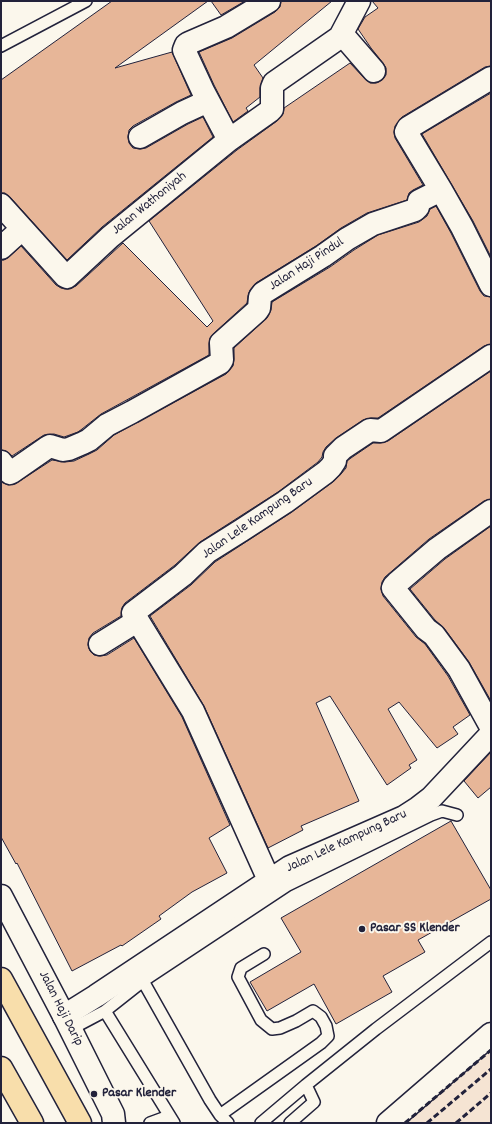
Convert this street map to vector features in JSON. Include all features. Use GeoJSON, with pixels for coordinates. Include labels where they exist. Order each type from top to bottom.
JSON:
{"type":"FeatureCollection","features":[{"type":"Feature","properties":{"kind":"main road"},"geometry":{"type":"LineString","coordinates":[[1,979],[80,1123]]}},
{"type":"Feature","properties":{"kind":"main road"},"geometry":{"type":"LineString","coordinates":[[1,1068],[32,1123]]}},
{"type":"Feature","properties":{"kind":"street"},"geometry":{"type":"LineString","coordinates":[[270,1],[226,27],[186,45],[184,50],[208,101],[229,140],[272,109],[272,88],[274,83],[336,40],[342,34],[359,1]]}},
{"type":"Feature","properties":{"kind":"street"},"geometry":{"type":"LineString","coordinates":[[342,34],[374,71]]}},
{"type":"Feature","properties":{"kind":"street"},"geometry":{"type":"LineString","coordinates":[[491,78],[408,128],[406,132],[462,227],[491,285]]}},
{"type":"Feature","properties":{"kind":"street"},"geometry":{"type":"LineString","coordinates":[[140,137],[182,113],[208,101]]}},
{"type":"Feature","properties":{"kind":"street","name":"Jalan Wathoniyah"},"geometry":{"type":"LineString","coordinates":[[1,205],[66,277],[110,237],[229,140]]}},
{"type":"Feature","properties":{"kind":"street","name":"Jalan Haji Pindul"},"geometry":{"type":"LineString","coordinates":[[1,462],[10,473],[50,446],[63,450],[83,444],[107,425],[220,363],[222,360],[221,343],[257,311],[259,308],[260,297],[263,293],[373,224],[415,210],[418,208],[419,201],[441,190]]}},
{"type":"Feature","properties":{"kind":"street"},"geometry":{"type":"LineString","coordinates":[[1,248],[22,229]]}},
{"type":"Feature","properties":{"kind":"street","name":"Jalan Lele Kampung Baru"},"geometry":{"type":"LineString","coordinates":[[269,880],[193,711],[133,613],[183,575],[207,552],[285,502],[326,472],[343,448],[370,430],[380,431],[491,356]]}},
{"type":"Feature","properties":{"kind":"street"},"geometry":{"type":"LineString","coordinates":[[491,511],[437,549],[393,588],[426,629],[434,635],[458,669],[491,727]]}},
{"type":"Feature","properties":{"kind":"street"},"geometry":{"type":"LineString","coordinates":[[100,644],[137,621]]}},
{"type":"Feature","properties":{"kind":"street","name":"Jalan Lele Kampung Baru"},"geometry":{"type":"LineString","coordinates":[[68,1022],[96,996],[290,867],[404,816],[418,808],[431,798],[491,734]]}},
{"type":"Feature","properties":{"kind":"street","name":"Jalan Haji Darip"},"geometry":{"type":"LineString","coordinates":[[1,896],[68,1022],[113,1114],[114,1123]]}},
{"type":"Feature","properties":{"kind":"street"},"geometry":{"type":"LineString","coordinates":[[388,1123],[491,1034]]}},
{"type":"Feature","properties":{"kind":"lane"},"geometry":{"type":"LineString","coordinates":[[1,46],[86,1]]}},
{"type":"Feature","properties":{"kind":"lane"},"geometry":{"type":"LineString","coordinates":[[68,1022],[104,1011],[143,981],[288,885],[431,815],[442,811],[456,815]]}},
{"type":"Feature","properties":{"kind":"lane"},"geometry":{"type":"LineString","coordinates":[[261,1123],[376,1029],[491,942]]}},
{"type":"Feature","properties":{"kind":"lane"},"geometry":{"type":"LineString","coordinates":[[143,981],[210,1100],[224,1119],[322,1043],[328,1036],[326,1026],[321,1017],[313,1011],[280,1028],[272,1029],[261,1020],[238,977],[241,968],[264,954]]}},
{"type":"Feature","properties":{"kind":"lane"},"geometry":{"type":"LineString","coordinates":[[104,1011],[172,1119],[150,1123]]}},
{"type":"Feature","properties":{"kind":"lane"},"geometry":{"type":"LineString","coordinates":[[290,1123],[314,1102],[306,1085]]}},
{"type":"Feature","properties":{"kind":"shaded area"},"geometry":{"type":"Polygon","coordinates":[[[491,1034],[491,1123],[386,1123],[491,1034]]]}},
{"type":"Feature","properties":{"kind":"building"},"geometry":{"type":"Polygon","coordinates":[[[112,1],[208,1],[115,68],[172,52],[191,95],[133,126],[129,130],[128,137],[129,143],[133,148],[146,148],[203,117],[213,137],[102,227],[67,260],[10,197],[5,193],[1,193],[1,80],[112,1]]]}},
{"type":"Feature","properties":{"kind":"building"},"geometry":{"type":"Polygon","coordinates":[[[211,1],[245,1],[221,15],[211,1]]]}},
{"type":"Feature","properties":{"kind":"building"},"geometry":{"type":"Polygon","coordinates":[[[281,1],[332,1],[254,65],[263,78],[260,88],[260,97],[246,108],[248,111],[233,122],[199,52],[232,38],[275,12],[280,7],[281,1]]]}},
{"type":"Feature","properties":{"kind":"building"},"geometry":{"type":"Polygon","coordinates":[[[372,1],[491,1],[491,66],[485,67],[402,117],[395,126],[395,138],[423,185],[409,193],[407,200],[367,213],[256,283],[250,290],[247,303],[210,338],[209,355],[101,414],[78,432],[64,437],[54,434],[44,435],[12,456],[6,451],[1,450],[1,260],[9,257],[21,246],[56,285],[61,288],[68,289],[76,286],[123,243],[207,327],[213,321],[149,221],[237,150],[277,121],[283,114],[284,108],[350,63],[370,83],[376,83],[382,80],[386,75],[386,68],[358,29],[365,17],[378,8],[372,1]]]}},
{"type":"Feature","properties":{"kind":"building"},"geometry":{"type":"Polygon","coordinates":[[[491,93],[491,257],[473,221],[422,134],[491,93]]]}},
{"type":"Feature","properties":{"kind":"building"},"geometry":{"type":"Polygon","coordinates":[[[436,206],[480,291],[484,296],[491,297],[491,344],[484,346],[378,418],[363,420],[336,438],[326,447],[318,462],[278,492],[200,542],[175,565],[125,603],[122,608],[121,616],[93,633],[89,638],[88,645],[90,651],[94,655],[100,656],[107,655],[134,638],[182,717],[230,825],[209,838],[227,873],[192,892],[159,916],[161,919],[122,946],[121,945],[72,971],[17,863],[16,864],[1,837],[1,482],[8,485],[15,484],[52,460],[65,462],[74,461],[89,454],[97,450],[114,435],[226,374],[233,366],[234,348],[267,318],[271,310],[272,302],[330,267],[378,235],[419,222],[427,216],[430,209],[436,206]]]}},
{"type":"Feature","properties":{"kind":"building"},"geometry":{"type":"Polygon","coordinates":[[[491,371],[491,499],[484,501],[429,539],[385,577],[382,582],[381,589],[383,596],[416,637],[425,644],[448,676],[470,715],[453,727],[458,734],[437,748],[399,702],[388,709],[417,760],[409,765],[411,768],[387,785],[330,696],[316,703],[359,801],[301,826],[303,830],[268,848],[204,706],[150,616],[191,585],[215,562],[292,512],[333,482],[346,468],[347,461],[351,458],[373,443],[388,441],[491,371]]]}},
{"type":"Feature","properties":{"kind":"building"},"geometry":{"type":"Polygon","coordinates":[[[491,526],[491,701],[469,662],[444,628],[435,620],[410,589],[445,559],[491,526]]]}},
{"type":"Feature","properties":{"kind":"building"},"geometry":{"type":"Polygon","coordinates":[[[491,752],[491,787],[478,798],[464,781],[491,752]]]}},
{"type":"Feature","properties":{"kind":"building","name":"Pasar SS Klender"},"geometry":{"type":"Polygon","coordinates":[[[451,821],[491,890],[491,899],[418,940],[425,952],[383,976],[392,992],[336,1024],[314,984],[267,1011],[250,982],[301,952],[281,918],[451,821]]]}},
{"type":"Feature","properties":{"kind":"railway"},"geometry":{"type":"LineString","coordinates":[[405,1123],[491,1050]]}},
{"type":"Feature","properties":{"kind":"railway"},"geometry":{"type":"LineString","coordinates":[[427,1123],[491,1069]]}},
{"type":"Feature","properties":{"kind":"railway"},"geometry":{"type":"LineString","coordinates":[[456,1123],[491,1093]]}},
{"type":"Feature","properties":{"kind":"place","name":"Pasar SS Klender"},"geometry":{"type":"Point","coordinates":[362,929]}},
{"type":"Feature","properties":{"kind":"place","name":"Pasar Klender"},"geometry":{"type":"Point","coordinates":[94,1094]}}]}
